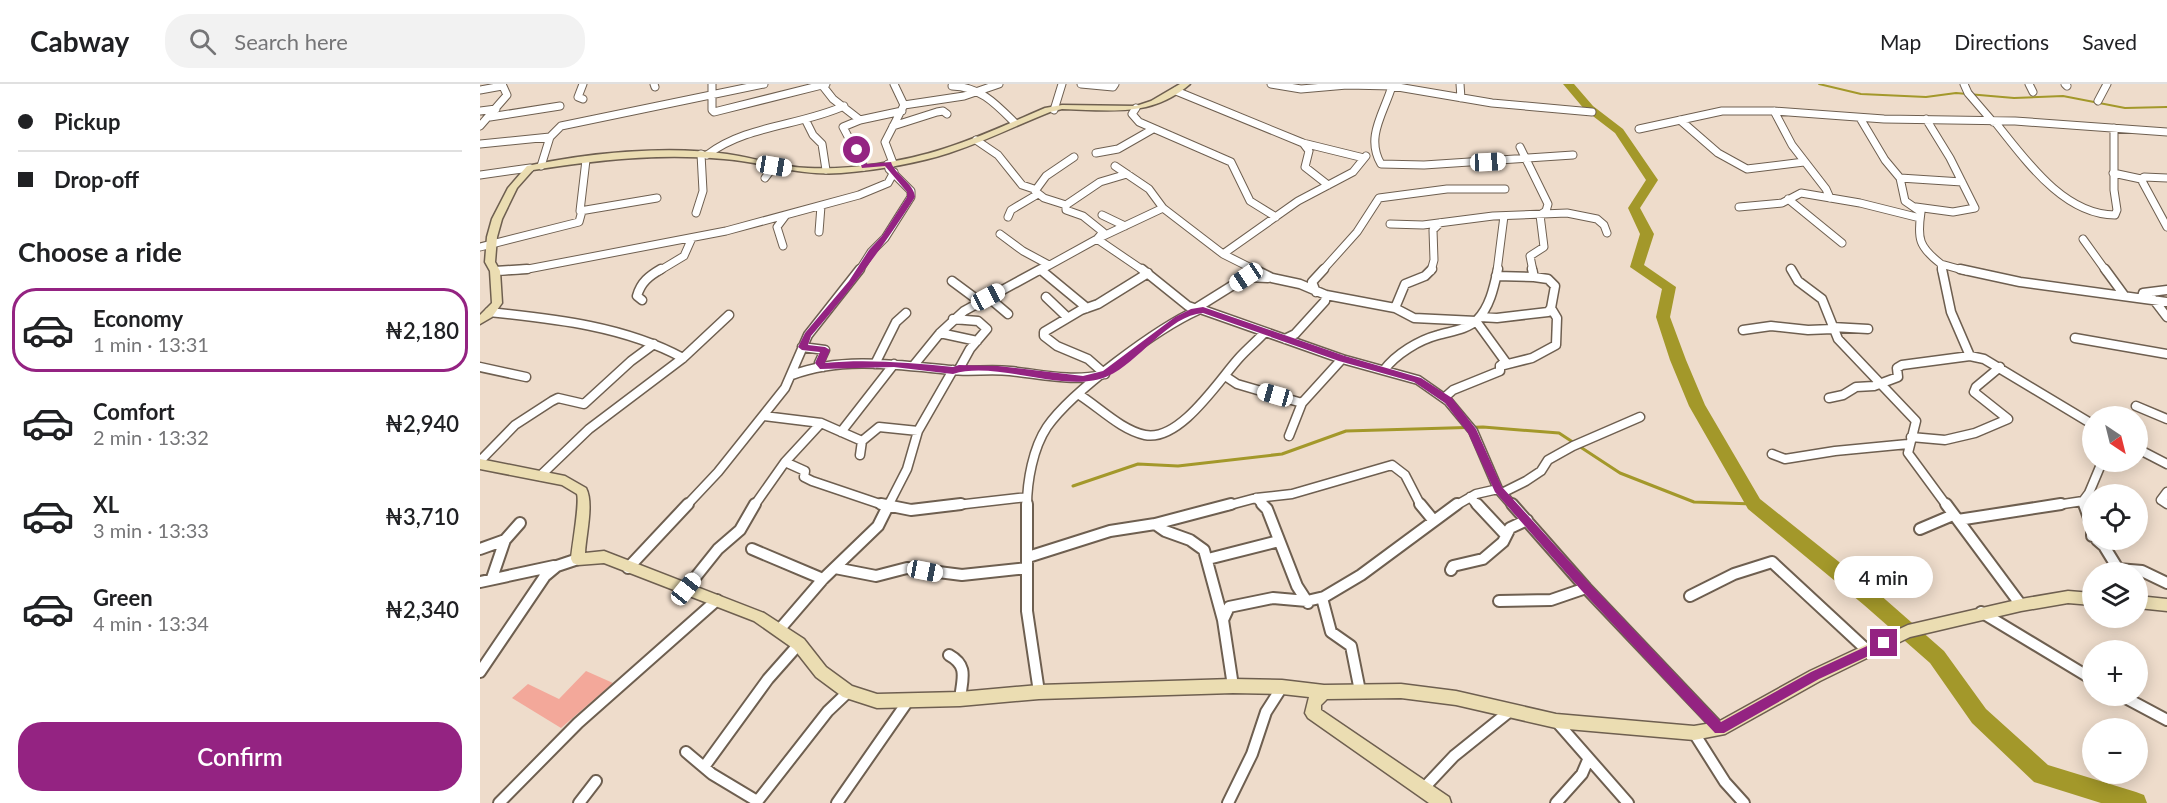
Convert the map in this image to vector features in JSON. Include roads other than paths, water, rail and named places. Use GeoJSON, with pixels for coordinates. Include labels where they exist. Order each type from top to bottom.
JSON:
{"type":"FeatureCollection","features":[{"type":"Feature","properties":{"kind":"street"},"geometry":{"type":"LineString","coordinates":[[582,84],[578,98],[583,99]]}},
{"type":"Feature","properties":{"kind":"street"},"geometry":{"type":"LineString","coordinates":[[712,84],[712,110],[714,112],[824,85],[833,99],[860,120]]}},
{"type":"Feature","properties":{"kind":"street"},"geometry":{"type":"LineString","coordinates":[[542,166],[550,136],[561,126],[764,84]]}},
{"type":"Feature","properties":{"kind":"street"},"geometry":{"type":"LineString","coordinates":[[495,271],[528,269],[692,238],[821,206],[880,187],[891,180],[892,166],[885,142],[903,108],[894,84]]}},
{"type":"Feature","properties":{"kind":"street"},"geometry":{"type":"LineString","coordinates":[[864,167],[843,127],[926,102],[949,100],[984,92],[999,84]]}},
{"type":"Feature","properties":{"kind":"street"},"geometry":{"type":"LineString","coordinates":[[1054,110],[1063,84]]}},
{"type":"Feature","properties":{"kind":"street"},"geometry":{"type":"LineString","coordinates":[[1081,84],[1113,87],[1115,84]]}},
{"type":"Feature","properties":{"kind":"street"},"geometry":{"type":"LineString","coordinates":[[480,175],[518,174],[530,168],[542,166],[654,153],[704,154],[806,171],[892,166],[976,140],[1032,114],[1062,107],[1123,106],[1136,108],[1154,104],[1186,84]]}},
{"type":"Feature","properties":{"kind":"street"},"geometry":{"type":"LineString","coordinates":[[1271,84],[1301,90],[1347,85],[1392,86],[1461,98],[1563,111],[1592,112]]}},
{"type":"Feature","properties":{"kind":"street"},"geometry":{"type":"LineString","coordinates":[[1460,84],[1461,98]]}},
{"type":"Feature","properties":{"kind":"street"},"geometry":{"type":"LineString","coordinates":[[1964,84],[1968,93],[2065,197],[2089,212],[2107,217],[2115,215],[2117,210],[2113,173],[2116,155],[2114,128]]}},
{"type":"Feature","properties":{"kind":"street"},"geometry":{"type":"LineString","coordinates":[[2029,84],[2033,92]]}},
{"type":"Feature","properties":{"kind":"street"},"geometry":{"type":"LineString","coordinates":[[2098,102],[2107,84]]}},
{"type":"Feature","properties":{"kind":"street"},"geometry":{"type":"LineString","coordinates":[[480,90],[502,85],[507,95],[480,126]]}},
{"type":"Feature","properties":{"kind":"street"},"geometry":{"type":"LineString","coordinates":[[952,86],[972,85],[984,92],[1014,122]]}},
{"type":"Feature","properties":{"kind":"street"},"geometry":{"type":"LineString","coordinates":[[1392,86],[1373,133],[1372,149],[1378,162],[1387,165],[1526,160],[1573,155]]}},
{"type":"Feature","properties":{"kind":"street"},"geometry":{"type":"LineString","coordinates":[[1176,91],[1303,143],[1364,158]]}},
{"type":"Feature","properties":{"kind":"street"},"geometry":{"type":"LineString","coordinates":[[926,102],[928,109],[926,116]]}},
{"type":"Feature","properties":{"kind":"street"},"geometry":{"type":"LineString","coordinates":[[490,117],[560,106]]}},
{"type":"Feature","properties":{"kind":"street"},"geometry":{"type":"LineString","coordinates":[[696,213],[704,198],[700,168],[704,154],[731,141],[806,121],[844,106]]}},
{"type":"Feature","properties":{"kind":"street"},"geometry":{"type":"LineString","coordinates":[[1136,108],[1132,114],[1133,117],[1153,129],[1231,162],[1250,201],[1276,217]]}},
{"type":"Feature","properties":{"kind":"street"},"geometry":{"type":"LineString","coordinates":[[480,111],[496,109]]}},
{"type":"Feature","properties":{"kind":"street"},"geometry":{"type":"LineString","coordinates":[[893,126],[909,123],[940,111],[947,114]]}},
{"type":"Feature","properties":{"kind":"street"},"geometry":{"type":"LineString","coordinates":[[1639,129],[1722,111],[1774,111],[1860,118],[1994,122],[2167,132]]}},
{"type":"Feature","properties":{"kind":"street"},"geometry":{"type":"LineString","coordinates":[[1774,111],[1792,146],[1826,189],[1830,198]]}},
{"type":"Feature","properties":{"kind":"street"},"geometry":{"type":"LineString","coordinates":[[1860,118],[1885,160],[1900,178],[1905,201],[1921,212],[1917,240],[1921,247],[1941,264],[1998,278],[2072,291],[2124,295],[2167,302]]}},
{"type":"Feature","properties":{"kind":"street"},"geometry":{"type":"LineString","coordinates":[[1915,207],[1951,212],[1964,212],[1975,208],[1950,158],[1926,119]]}},
{"type":"Feature","properties":{"kind":"street"},"geometry":{"type":"LineString","coordinates":[[1680,120],[1718,153],[1747,169],[1804,162]]}},
{"type":"Feature","properties":{"kind":"street"},"geometry":{"type":"LineString","coordinates":[[806,121],[813,135],[822,144],[826,170]]}},
{"type":"Feature","properties":{"kind":"street"},"geometry":{"type":"LineString","coordinates":[[1096,153],[1105,154],[1115,151],[1153,129]]}},
{"type":"Feature","properties":{"kind":"street"},"geometry":{"type":"LineString","coordinates":[[480,144],[550,136]]}},
{"type":"Feature","properties":{"kind":"street"},"geometry":{"type":"LineString","coordinates":[[976,140],[998,155],[1022,185],[1066,205],[1074,202],[1100,182],[1127,174]]}},
{"type":"Feature","properties":{"kind":"street"},"geometry":{"type":"LineString","coordinates":[[1303,143],[1309,151],[1305,167],[1328,185]]}},
{"type":"Feature","properties":{"kind":"street"},"geometry":{"type":"LineString","coordinates":[[1520,147],[1548,204],[1546,210],[1540,215]]}},
{"type":"Feature","properties":{"kind":"street"},"geometry":{"type":"LineString","coordinates":[[1223,254],[1311,194],[1353,172],[1372,149]]}},
{"type":"Feature","properties":{"kind":"street"},"geometry":{"type":"LineString","coordinates":[[1008,217],[1011,210],[1074,157]]}},
{"type":"Feature","properties":{"kind":"street"},"geometry":{"type":"LineString","coordinates":[[480,247],[579,222],[586,160]]}},
{"type":"Feature","properties":{"kind":"street"},"geometry":{"type":"LineString","coordinates":[[765,178],[774,166]]}},
{"type":"Feature","properties":{"kind":"street"},"geometry":{"type":"LineString","coordinates":[[628,568],[718,472],[748,432],[764,416],[792,375],[808,335],[852,282],[871,252],[885,238],[900,216],[911,197],[911,191],[892,166]]}},
{"type":"Feature","properties":{"kind":"street"},"geometry":{"type":"LineString","coordinates":[[1115,166],[1159,198],[1163,208],[1223,254],[1272,278]]}},
{"type":"Feature","properties":{"kind":"street"},"geometry":{"type":"LineString","coordinates":[[2113,173],[2141,179],[2144,177],[2167,178]]}},
{"type":"Feature","properties":{"kind":"street"},"geometry":{"type":"LineString","coordinates":[[480,320],[497,303],[495,271],[490,262],[492,245],[497,219],[518,174]]}},
{"type":"Feature","properties":{"kind":"street"},"geometry":{"type":"LineString","coordinates":[[1900,178],[1962,182]]}},
{"type":"Feature","properties":{"kind":"street"},"geometry":{"type":"LineString","coordinates":[[2141,179],[2167,225]]}},
{"type":"Feature","properties":{"kind":"street"},"geometry":{"type":"LineString","coordinates":[[1316,292],[1312,282],[1357,232],[1379,198],[1447,189],[1505,189]]}},
{"type":"Feature","properties":{"kind":"street"},"geometry":{"type":"LineString","coordinates":[[1739,207],[1768,206],[1801,193],[1920,218]]}},
{"type":"Feature","properties":{"kind":"street"},"geometry":{"type":"LineString","coordinates":[[582,211],[657,198]]}},
{"type":"Feature","properties":{"kind":"street"},"geometry":{"type":"LineString","coordinates":[[1788,199],[1842,243]]}},
{"type":"Feature","properties":{"kind":"street"},"geometry":{"type":"LineString","coordinates":[[1066,205],[1066,210],[1083,216],[1103,232],[1097,239]]}},
{"type":"Feature","properties":{"kind":"street"},"geometry":{"type":"LineString","coordinates":[[819,232],[821,206]]}},
{"type":"Feature","properties":{"kind":"street"},"geometry":{"type":"LineString","coordinates":[[914,365],[953,319],[979,301],[1097,239],[1163,208]]}},
{"type":"Feature","properties":{"kind":"street"},"geometry":{"type":"LineString","coordinates":[[1390,224],[1440,223],[1504,216],[1570,213],[1590,215],[1604,224],[1607,233]]}},
{"type":"Feature","properties":{"kind":"street"},"geometry":{"type":"LineString","coordinates":[[1102,214],[1125,226]]}},
{"type":"Feature","properties":{"kind":"street"},"geometry":{"type":"LineString","coordinates":[[783,246],[777,227],[786,215]]}},
{"type":"Feature","properties":{"kind":"street"},"geometry":{"type":"LineString","coordinates":[[1533,278],[1530,256],[1544,247],[1540,215]]}},
{"type":"Feature","properties":{"kind":"street"},"geometry":{"type":"LineString","coordinates":[[1384,370],[1390,360],[1434,336],[1469,326],[1478,319],[1490,297],[1496,276],[1504,216]]}},
{"type":"Feature","properties":{"kind":"street"},"geometry":{"type":"LineString","coordinates":[[1395,308],[1405,284],[1428,274],[1431,270],[1434,252],[1433,231],[1440,223]]}},
{"type":"Feature","properties":{"kind":"street"},"geometry":{"type":"LineString","coordinates":[[1000,234],[1023,251],[1049,265]]}},
{"type":"Feature","properties":{"kind":"street"},"geometry":{"type":"LineString","coordinates":[[642,300],[637,296],[638,287],[645,279],[686,254],[692,238]]}},
{"type":"Feature","properties":{"kind":"street"},"geometry":{"type":"LineString","coordinates":[[2083,238],[2124,295]]}},
{"type":"Feature","properties":{"kind":"street"},"geometry":{"type":"LineString","coordinates":[[1097,239],[1148,273],[1188,306],[1342,359],[1418,380],[1444,398],[1473,431],[1500,491],[1586,588],[1720,729]]}},
{"type":"Feature","properties":{"kind":"street"},"geometry":{"type":"LineString","coordinates":[[1941,264],[1943,283],[1956,329],[1970,356]]}},
{"type":"Feature","properties":{"kind":"street"},"geometry":{"type":"LineString","coordinates":[[1791,269],[1798,281],[1822,299],[1838,339],[1916,421],[1908,453],[2021,604]]}},
{"type":"Feature","properties":{"kind":"street"},"geometry":{"type":"LineString","coordinates":[[1041,270],[1088,308]]}},
{"type":"Feature","properties":{"kind":"street"},"geometry":{"type":"LineString","coordinates":[[1106,374],[1092,362],[1057,346],[1044,336],[1046,330],[1067,317],[1098,304],[1148,273]]}},
{"type":"Feature","properties":{"kind":"street"},"geometry":{"type":"LineString","coordinates":[[1039,692],[1027,611],[1027,497],[1035,452],[1047,428],[1078,394],[1169,324],[1200,309],[1246,277],[1272,278],[1300,284],[1326,295],[1395,308],[1414,318],[1468,322],[1548,312],[1551,308],[1555,286],[1548,279],[1496,276]]}},
{"type":"Feature","properties":{"kind":"street"},"geometry":{"type":"LineString","coordinates":[[951,281],[979,301]]}},
{"type":"Feature","properties":{"kind":"street"},"geometry":{"type":"LineString","coordinates":[[2142,298],[2143,293],[2167,290]]}},
{"type":"Feature","properties":{"kind":"street"},"geometry":{"type":"LineString","coordinates":[[1285,339],[1295,334],[1325,301],[1326,295]]}},
{"type":"Feature","properties":{"kind":"street"},"geometry":{"type":"LineString","coordinates":[[988,297],[1008,314]]}},
{"type":"Feature","properties":{"kind":"street"},"geometry":{"type":"LineString","coordinates":[[1046,297],[1067,317]]}},
{"type":"Feature","properties":{"kind":"street"},"geometry":{"type":"LineString","coordinates":[[2154,300],[2167,318]]}},
{"type":"Feature","properties":{"kind":"street"},"geometry":{"type":"LineString","coordinates":[[1500,366],[1532,358],[1556,345],[1557,318],[1551,308]]}},
{"type":"Feature","properties":{"kind":"street"},"geometry":{"type":"LineString","coordinates":[[489,312],[575,323],[667,348],[683,358]]}},
{"type":"Feature","properties":{"kind":"street"},"geometry":{"type":"LineString","coordinates":[[875,364],[896,322],[906,313]]}},
{"type":"Feature","properties":{"kind":"street"},"geometry":{"type":"LineString","coordinates":[[540,476],[589,429],[683,358],[729,315]]}},
{"type":"Feature","properties":{"kind":"street"},"geometry":{"type":"LineString","coordinates":[[778,630],[823,579],[870,535],[889,507],[907,469],[918,431],[956,370],[987,328],[978,321],[953,319]]}},
{"type":"Feature","properties":{"kind":"street"},"geometry":{"type":"LineString","coordinates":[[1444,398],[1453,390],[1500,371],[1500,366],[1505,361],[1478,319]]}},
{"type":"Feature","properties":{"kind":"street"},"geometry":{"type":"LineString","coordinates":[[1743,330],[1771,326],[1808,330],[1868,329]]}},
{"type":"Feature","properties":{"kind":"street"},"geometry":{"type":"LineString","coordinates":[[1078,394],[1135,430],[1152,435],[1181,421],[1197,408],[1234,363],[1253,347],[1265,332]]}},
{"type":"Feature","properties":{"kind":"street"},"geometry":{"type":"LineString","coordinates":[[940,333],[977,341]]}},
{"type":"Feature","properties":{"kind":"street"},"geometry":{"type":"LineString","coordinates":[[2075,338],[2167,354]]}},
{"type":"Feature","properties":{"kind":"street"},"geometry":{"type":"LineString","coordinates":[[578,559],[580,520],[585,500],[582,490],[565,481],[481,464],[515,425],[558,398],[584,404],[631,361],[654,344]]}},
{"type":"Feature","properties":{"kind":"street"},"geometry":{"type":"LineString","coordinates":[[802,347],[825,350],[819,363],[823,367]]}},
{"type":"Feature","properties":{"kind":"street"},"geometry":{"type":"LineString","coordinates":[[1829,398],[1842,395],[1856,387],[1880,384],[1898,376],[1897,368],[1902,365],[1970,356],[2000,367],[2082,418]]}},
{"type":"Feature","properties":{"kind":"street"},"geometry":{"type":"LineString","coordinates":[[1289,436],[1302,403],[1342,359]]}},
{"type":"Feature","properties":{"kind":"street"},"geometry":{"type":"LineString","coordinates":[[792,375],[808,369],[823,367],[875,364],[914,365],[956,370],[998,370],[1083,379],[1106,374]]}},
{"type":"Feature","properties":{"kind":"street"},"geometry":{"type":"LineString","coordinates":[[841,432],[894,364]]}},
{"type":"Feature","properties":{"kind":"street"},"geometry":{"type":"LineString","coordinates":[[480,367],[525,378]]}},
{"type":"Feature","properties":{"kind":"street"},"geometry":{"type":"LineString","coordinates":[[1772,454],[1785,459],[1910,441],[1945,440],[1975,433],[2007,419],[2002,412],[1974,392],[1976,387],[2000,367]]}},
{"type":"Feature","properties":{"kind":"street"},"geometry":{"type":"LineString","coordinates":[[1225,376],[1238,384],[1302,403]]}},
{"type":"Feature","properties":{"kind":"street"},"geometry":{"type":"LineString","coordinates":[[2148,411],[2167,419]]}},
{"type":"Feature","properties":{"kind":"street"},"geometry":{"type":"LineString","coordinates":[[764,416],[821,423],[862,441]]}},
{"type":"Feature","properties":{"kind":"street"},"geometry":{"type":"LineString","coordinates":[[1223,621],[1230,607],[1260,600],[1281,598],[1308,603],[1322,598],[1470,497],[1484,490],[1500,491],[1526,481],[1541,471],[1548,460],[1572,446],[1640,417]]}},
{"type":"Feature","properties":{"kind":"street"},"geometry":{"type":"LineString","coordinates":[[686,589],[718,549],[740,530],[759,497],[785,462],[821,423]]}},
{"type":"Feature","properties":{"kind":"street"},"geometry":{"type":"LineString","coordinates":[[860,455],[862,441],[879,427],[918,431]]}},
{"type":"Feature","properties":{"kind":"street"},"geometry":{"type":"LineString","coordinates":[[2148,454],[2167,464]]}},
{"type":"Feature","properties":{"kind":"street"},"geometry":{"type":"LineString","coordinates":[[785,462],[805,471],[804,477],[812,481],[889,507],[911,510],[1027,497]]}},
{"type":"Feature","properties":{"kind":"street"},"geometry":{"type":"LineString","coordinates":[[1028,557],[1110,531],[1155,524],[1256,498],[1292,494],[1392,465],[1400,469],[1415,492],[1419,503],[1434,521]]}},
{"type":"Feature","properties":{"kind":"street"},"geometry":{"type":"LineString","coordinates":[[2167,492],[2161,501],[2167,504]]}},
{"type":"Feature","properties":{"kind":"street"},"geometry":{"type":"LineString","coordinates":[[1470,497],[1505,534]]}},
{"type":"Feature","properties":{"kind":"street"},"geometry":{"type":"LineString","coordinates":[[1256,498],[1267,509],[1297,586],[1308,603]]}},
{"type":"Feature","properties":{"kind":"street"},"geometry":{"type":"LineString","coordinates":[[1920,529],[1956,517],[2000,511],[2032,510],[2082,501]]}},
{"type":"Feature","properties":{"kind":"street"},"geometry":{"type":"LineString","coordinates":[[1451,570],[1453,567],[1483,559],[1503,542],[1510,528],[1527,520]]}},
{"type":"Feature","properties":{"kind":"street"},"geometry":{"type":"LineString","coordinates":[[492,578],[506,540],[520,524]]}},
{"type":"Feature","properties":{"kind":"street"},"geometry":{"type":"LineString","coordinates":[[1155,524],[1204,550],[1223,621],[1233,686]]}},
{"type":"Feature","properties":{"kind":"street"},"geometry":{"type":"LineString","coordinates":[[480,549],[506,540]]}},
{"type":"Feature","properties":{"kind":"street"},"geometry":{"type":"LineString","coordinates":[[1208,559],[1280,542]]}},
{"type":"Feature","properties":{"kind":"street"},"geometry":{"type":"LineString","coordinates":[[752,549],[823,579]]}},
{"type":"Feature","properties":{"kind":"street"},"geometry":{"type":"LineString","coordinates":[[480,582],[557,566],[578,559],[604,557],[759,617],[799,644],[821,672],[848,692],[877,701],[960,699],[1039,692],[1233,686],[1282,687],[1324,692],[1401,691],[1456,698],[1556,721],[1694,734],[1720,729],[1815,676],[1904,633],[1981,612],[2021,604],[2068,597],[2082,598]]}},
{"type":"Feature","properties":{"kind":"street"},"geometry":{"type":"LineString","coordinates":[[1690,596],[1734,574],[1772,562],[1868,651]]}},
{"type":"Feature","properties":{"kind":"street"},"geometry":{"type":"LineString","coordinates":[[480,672],[545,576],[557,566]]}},
{"type":"Feature","properties":{"kind":"street"},"geometry":{"type":"LineString","coordinates":[[836,568],[876,576],[908,568],[962,575],[1028,568]]}},
{"type":"Feature","properties":{"kind":"street"},"geometry":{"type":"LineString","coordinates":[[2148,574],[2167,583]]}},
{"type":"Feature","properties":{"kind":"street"},"geometry":{"type":"LineString","coordinates":[[1499,601],[1551,600],[1586,588]]}},
{"type":"Feature","properties":{"kind":"street"},"geometry":{"type":"LineString","coordinates":[[1322,598],[1331,632],[1351,646],[1360,691]]}},
{"type":"Feature","properties":{"kind":"street"},"geometry":{"type":"LineString","coordinates":[[500,803],[527,773],[602,701],[717,600]]}},
{"type":"Feature","properties":{"kind":"street"},"geometry":{"type":"LineString","coordinates":[[2148,603],[2167,605]]}},
{"type":"Feature","properties":{"kind":"street"},"geometry":{"type":"LineString","coordinates":[[1981,612],[2082,673]]}},
{"type":"Feature","properties":{"kind":"street"},"geometry":{"type":"LineString","coordinates":[[704,767],[768,679],[799,644]]}},
{"type":"Feature","properties":{"kind":"street"},"geometry":{"type":"LineString","coordinates":[[949,655],[960,661],[963,666],[960,699]]}},
{"type":"Feature","properties":{"kind":"street"},"geometry":{"type":"LineString","coordinates":[[1228,803],[1252,754],[1266,712],[1282,687]]}},
{"type":"Feature","properties":{"kind":"street"},"geometry":{"type":"LineString","coordinates":[[686,752],[704,767],[757,802],[828,711],[848,692]]}},
{"type":"Feature","properties":{"kind":"street"},"geometry":{"type":"LineString","coordinates":[[1324,692],[1314,702],[1313,713],[1443,803]]}},
{"type":"Feature","properties":{"kind":"street"},"geometry":{"type":"LineString","coordinates":[[837,803],[908,701]]}},
{"type":"Feature","properties":{"kind":"street"},"geometry":{"type":"LineString","coordinates":[[2141,706],[2167,720]]}},
{"type":"Feature","properties":{"kind":"street"},"geometry":{"type":"LineString","coordinates":[[1422,790],[1454,756],[1510,711]]}},
{"type":"Feature","properties":{"kind":"street"},"geometry":{"type":"LineString","coordinates":[[1556,721],[1628,803]]}},
{"type":"Feature","properties":{"kind":"street"},"geometry":{"type":"LineString","coordinates":[[1694,734],[1725,782],[1744,803]]}},
{"type":"Feature","properties":{"kind":"street"},"geometry":{"type":"LineString","coordinates":[[1556,803],[1582,774],[1588,760]]}},
{"type":"Feature","properties":{"kind":"street"},"geometry":{"type":"LineString","coordinates":[[579,803],[596,781]]}},
{"type":"Feature","properties":{"kind":"waterway"},"geometry":{"type":"LineString","coordinates":[[1568,84],[1589,108],[1619,131],[1652,180],[1634,208],[1647,234],[1637,267],[1669,287],[1663,317],[1678,360],[1697,406],[1754,504],[1871,599],[1937,657],[1979,716],[2042,774],[2136,803]]}},
{"type":"Feature","properties":{"kind":"waterway"},"geometry":{"type":"LineString","coordinates":[[1819,84],[1861,94],[1926,97],[1956,93],[2014,98],[2063,96],[2125,108],[2167,107]]}},
{"type":"Feature","properties":{"kind":"waterway"},"geometry":{"type":"LineString","coordinates":[[1073,486],[1138,464],[1178,466],[1282,454],[1346,431],[1483,427],[1559,433],[1620,473],[1694,502],[1754,504]]}}]}
